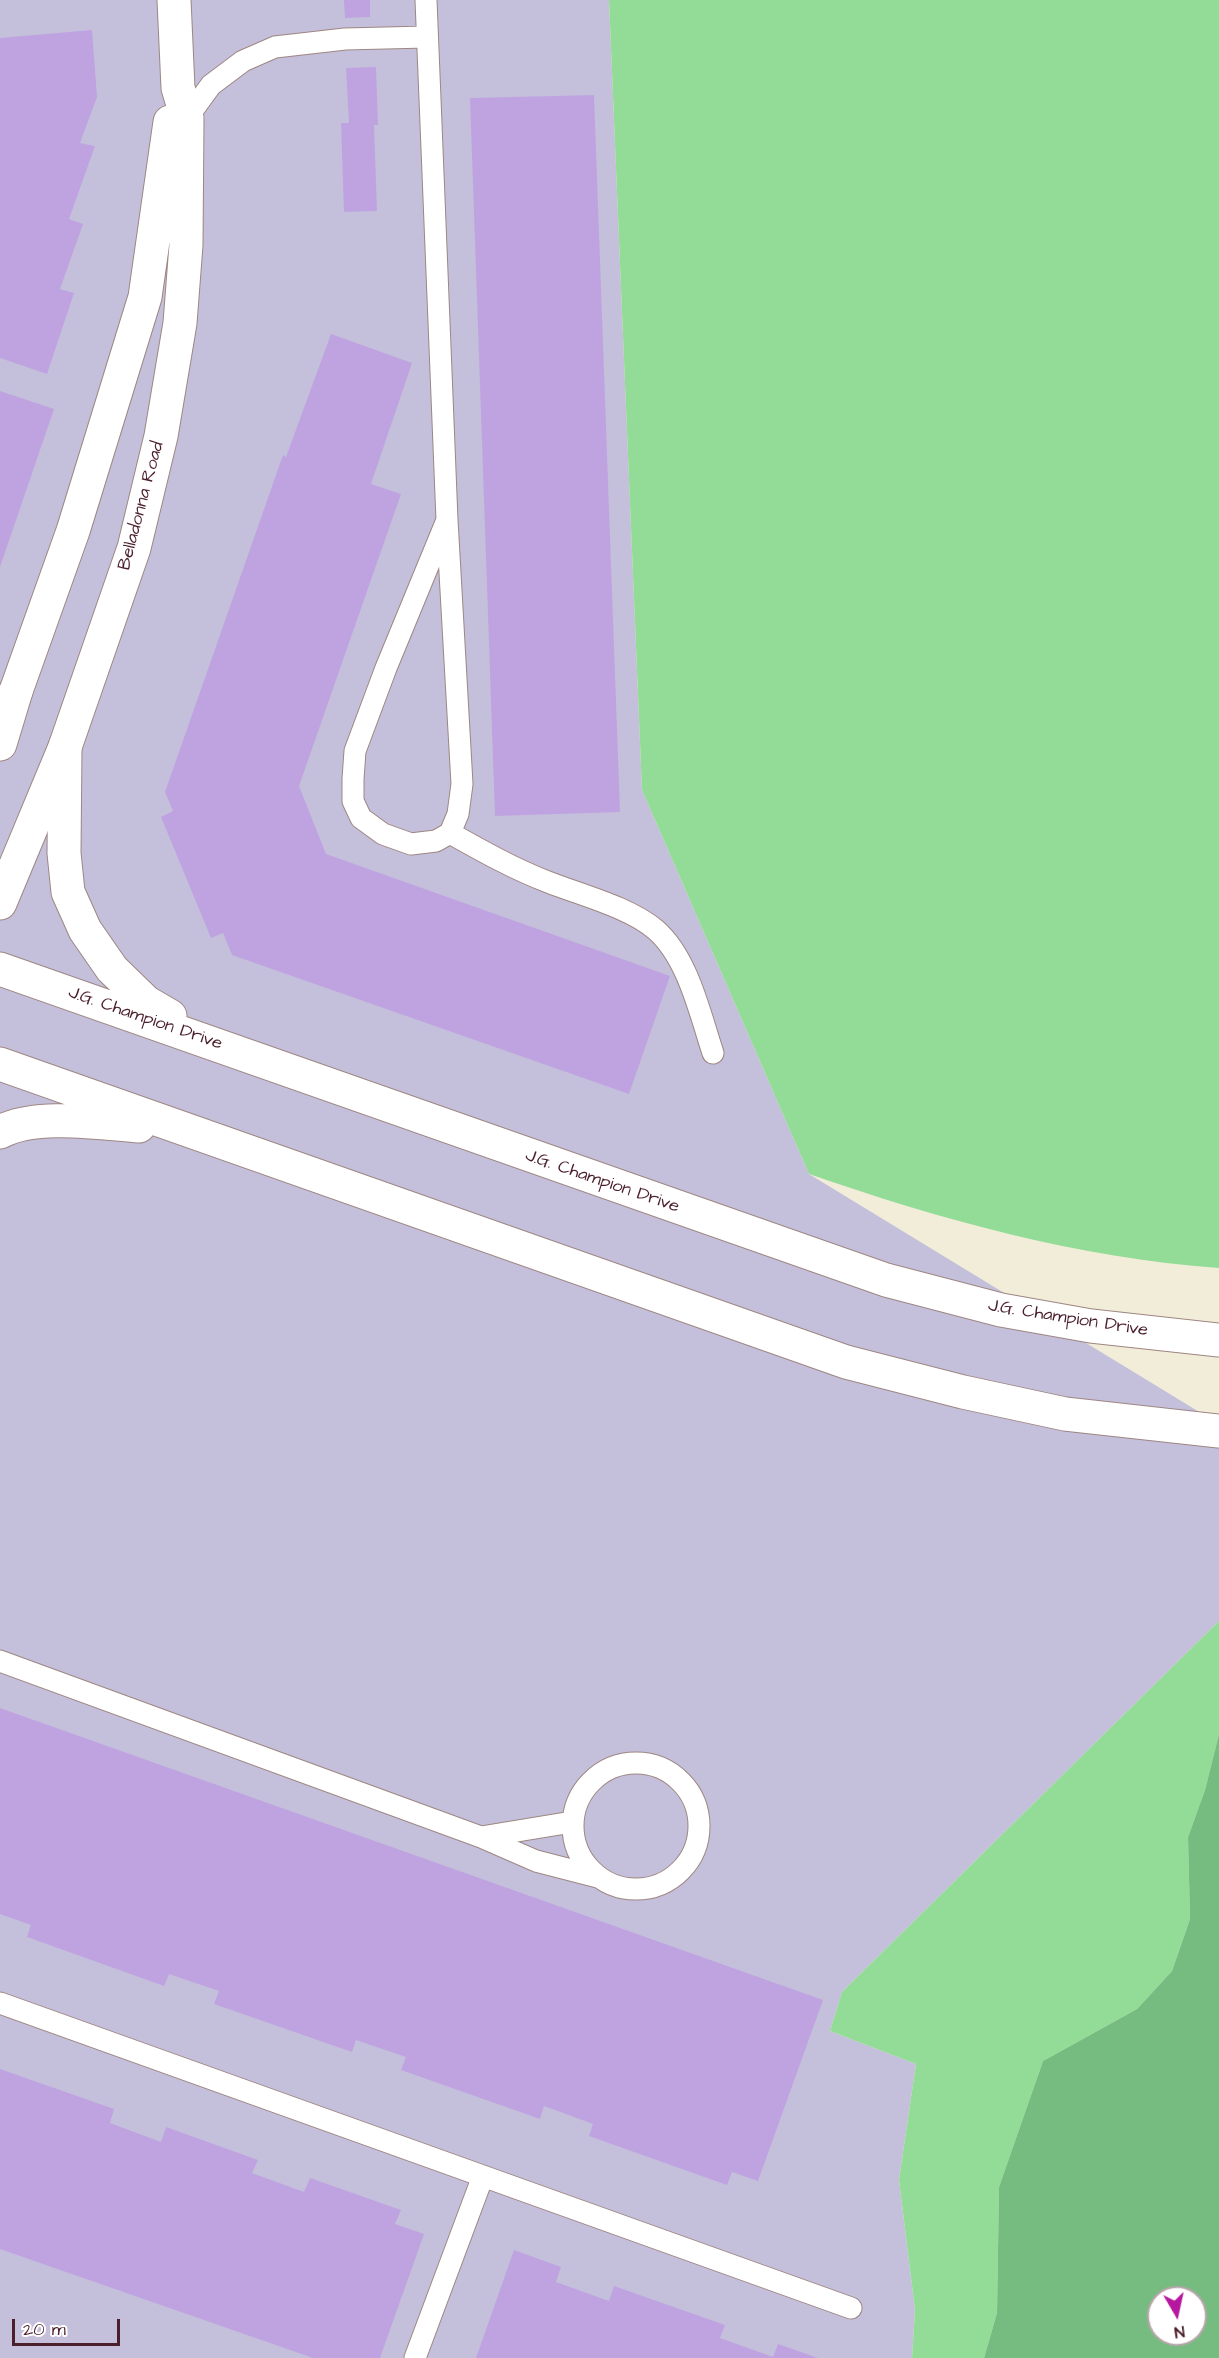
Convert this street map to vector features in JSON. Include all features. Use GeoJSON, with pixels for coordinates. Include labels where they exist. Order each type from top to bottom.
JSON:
{"type":"FeatureCollection","features":[{"type":"Feature","properties":{"kind":"street","name":"Belladonna Road"},"geometry":{"type":"LineString","coordinates":[[0,903],[65,747],[134,548],[161,436],[180,323],[186,245],[182,103],[174,0]]}},
{"type":"Feature","properties":{"kind":"street","name":"Belladonna Road"},"geometry":{"type":"LineString","coordinates":[[0,744],[16,691],[73,531],[145,297],[171,116],[182,103]]}},
{"type":"Feature","properties":{"kind":"street"},"geometry":{"type":"LineString","coordinates":[[0,725],[16,691]]}},
{"type":"Feature","properties":{"kind":"street"},"geometry":{"type":"LineString","coordinates":[[65,747],[64,854],[68,892],[85,930],[112,969],[146,1002],[221,1046]]}},
{"type":"Feature","properties":{"kind":"street","name":"J.G. Champion Drive"},"geometry":{"type":"LineString","coordinates":[[0,969],[886,1280],[1001,1310],[1091,1326],[1219,1340]]}},
{"type":"Feature","properties":{"kind":"street"},"geometry":{"type":"LineString","coordinates":[[0,1064],[846,1362],[963,1392],[1065,1414],[1219,1431]]}},
{"type":"Feature","properties":{"kind":"street"},"geometry":{"type":"LineString","coordinates":[[0,1132],[8,1128],[44,1122],[79,1121],[189,1130]]}},
{"type":"Feature","properties":{"kind":"lane"},"geometry":{"type":"LineString","coordinates":[[426,0],[447,520],[462,784],[458,814],[450,833],[436,841],[411,844],[383,834],[361,818],[353,801],[355,752],[386,668],[447,520]]}},
{"type":"Feature","properties":{"kind":"lane"},"geometry":{"type":"LineString","coordinates":[[182,103],[211,86],[243,62],[275,47],[345,39],[426,37]]}},
{"type":"Feature","properties":{"kind":"lane"},"geometry":{"type":"LineString","coordinates":[[450,833],[487,855],[545,881],[621,909],[656,930],[687,977],[713,1053]]}},
{"type":"Feature","properties":{"kind":"lane"},"geometry":{"type":"LineString","coordinates":[[0,1661],[481,1837],[536,1862],[598,1877],[618,1887],[640,1889],[661,1884],[679,1872],[693,1855],[699,1834],[699,1813],[691,1794],[678,1778],[661,1767],[642,1763],[621,1764],[602,1772],[588,1785],[577,1802],[572,1822],[574,1842],[583,1861],[598,1877]]}},
{"type":"Feature","properties":{"kind":"lane"},"geometry":{"type":"LineString","coordinates":[[481,1837],[572,1822]]}},
{"type":"Feature","properties":{"kind":"lane"},"geometry":{"type":"LineString","coordinates":[[0,2003],[851,2308]]}},
{"type":"Feature","properties":{"kind":"lane"},"geometry":{"type":"LineString","coordinates":[[415,2358],[483,2176]]}},
{"type":"Feature","properties":{"kind":"shaded area"},"geometry":{"type":"Polygon","coordinates":[[[0,0],[609,0],[642,790],[809,1174],[1219,1424],[1219,1621],[842,1992],[830,2031],[916,2064],[899,2180],[915,2310],[912,2358],[0,2358],[0,0]]]}},
{"type":"Feature","properties":{"kind":"green space"},"geometry":{"type":"Polygon","coordinates":[[[609,0],[1219,0],[1219,1268],[1114,1256],[1011,1235],[909,1207],[809,1174],[642,790],[609,0]]]}},
{"type":"Feature","properties":{"kind":"green space"},"geometry":{"type":"Polygon","coordinates":[[[1219,1621],[1219,1734],[1205,1790],[1188,1837],[1190,1919],[1172,1971],[1137,2009],[1043,2061],[999,2187],[997,2313],[984,2358],[912,2358],[915,2310],[899,2180],[916,2064],[830,2031],[842,1992],[1219,1621]]]}},
{"type":"Feature","properties":{"kind":"green space"},"geometry":{"type":"Polygon","coordinates":[[[1219,1734],[1219,2358],[984,2358],[997,2313],[999,2187],[1043,2061],[1137,2009],[1172,1971],[1190,1919],[1188,1837],[1205,1790],[1219,1734]]]}},
{"type":"Feature","properties":{"kind":"building"},"geometry":{"type":"Polygon","coordinates":[[[344,0],[370,0],[370,17],[345,18],[344,0]]]}},
{"type":"Feature","properties":{"kind":"building"},"geometry":{"type":"Polygon","coordinates":[[[92,30],[97,97],[80,143],[95,146],[69,219],[83,224],[60,289],[74,293],[47,374],[0,358],[0,38],[92,30]]]}},
{"type":"Feature","properties":{"kind":"building"},"geometry":{"type":"Polygon","coordinates":[[[376,67],[378,125],[374,125],[377,211],[344,212],[341,123],[349,123],[346,68],[376,67]]]}},
{"type":"Feature","properties":{"kind":"building"},"geometry":{"type":"Polygon","coordinates":[[[594,95],[620,812],[495,816],[470,98],[594,95]]]}},
{"type":"Feature","properties":{"kind":"building"},"geometry":{"type":"Polygon","coordinates":[[[331,334],[412,363],[371,484],[401,494],[299,786],[326,854],[670,976],[629,1094],[232,955],[223,933],[211,938],[161,817],[173,811],[165,792],[283,455],[286,457],[331,334]]]}},
{"type":"Feature","properties":{"kind":"building"},"geometry":{"type":"Polygon","coordinates":[[[0,391],[54,409],[0,567],[0,391]]]}},
{"type":"Feature","properties":{"kind":"building"},"geometry":{"type":"Polygon","coordinates":[[[0,1708],[823,2000],[758,2181],[732,2172],[727,2185],[589,2136],[593,2124],[544,2106],[540,2119],[401,2070],[406,2057],[356,2040],[352,2052],[214,2004],[219,1991],[169,1974],[164,1986],[27,1937],[31,1925],[0,1914],[0,1708]]]}},
{"type":"Feature","properties":{"kind":"building"},"geometry":{"type":"Polygon","coordinates":[[[0,2069],[114,2109],[110,2123],[161,2142],[166,2127],[258,2160],[252,2173],[304,2192],[310,2178],[401,2210],[395,2224],[424,2234],[380,2358],[313,2358],[0,2249],[0,2069]]]}},
{"type":"Feature","properties":{"kind":"building"},"geometry":{"type":"Polygon","coordinates":[[[514,2250],[561,2267],[556,2282],[609,2301],[614,2286],[725,2325],[720,2338],[773,2357],[778,2344],[818,2358],[476,2358],[514,2250]]]}}]}
